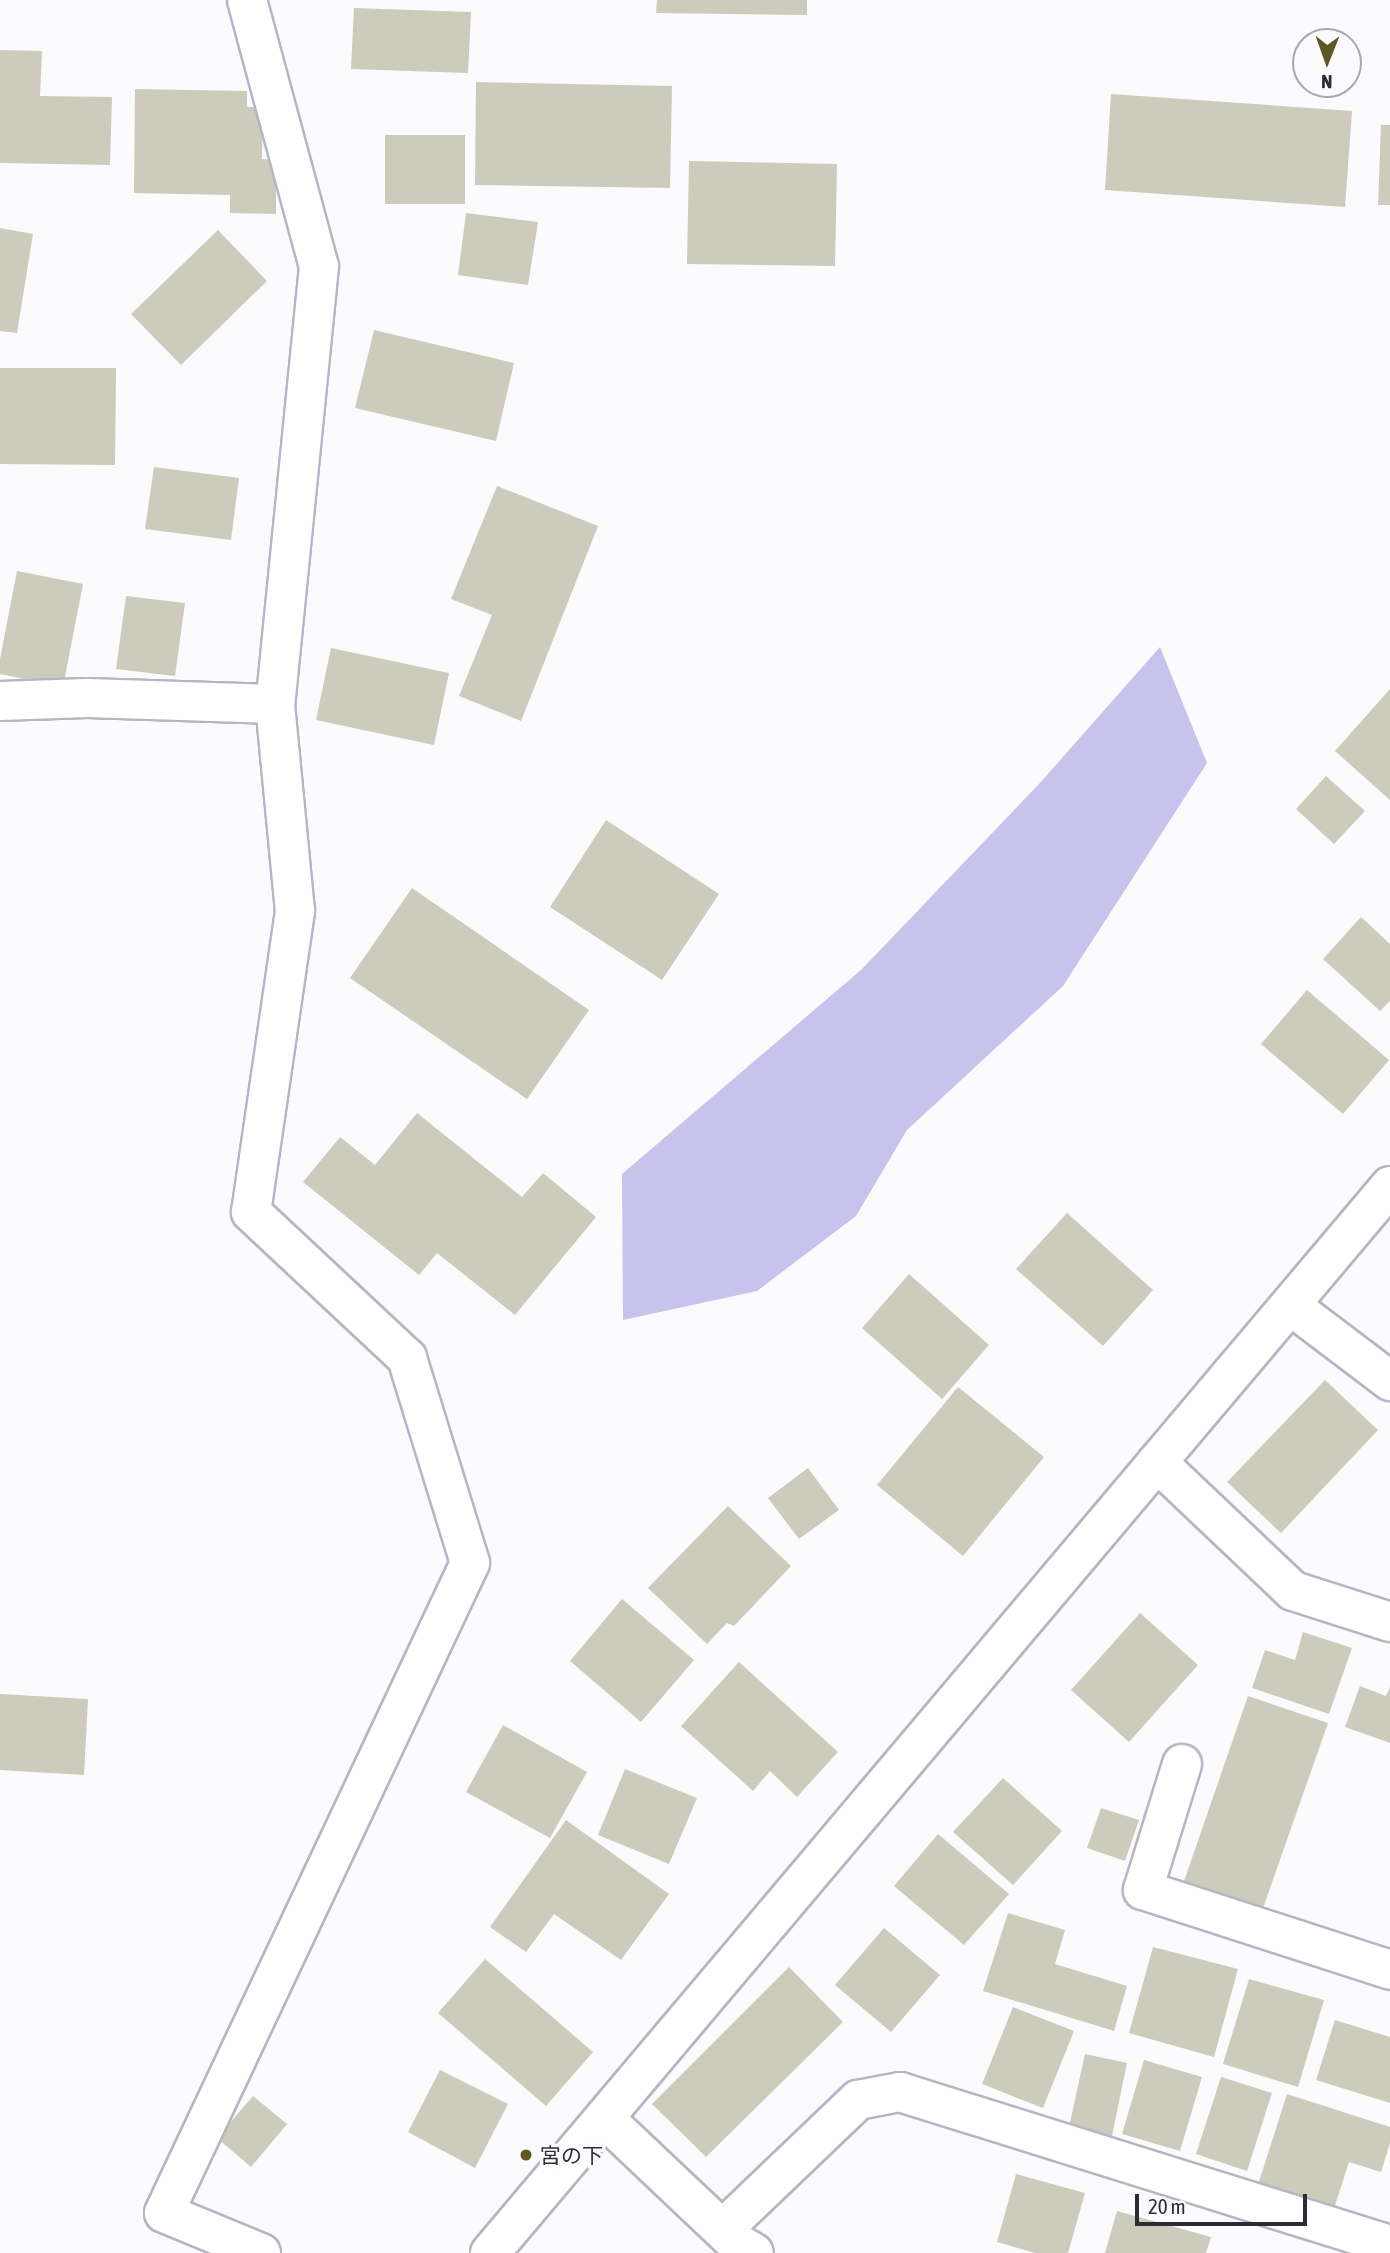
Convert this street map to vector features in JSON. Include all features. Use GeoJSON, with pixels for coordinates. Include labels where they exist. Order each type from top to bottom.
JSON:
{"type":"FeatureCollection","features":[{"type":"Feature","properties":{"kind":"street"},"geometry":{"type":"LineString","coordinates":[[247,0],[319,266],[275,704],[295,911],[251,1212],[407,1358],[470,1563],[164,2213],[261,2253]]}},
{"type":"Feature","properties":{"kind":"street"},"geometry":{"type":"LineString","coordinates":[[0,701],[87,698],[275,704]]}},
{"type":"Feature","properties":{"kind":"street"},"geometry":{"type":"LineString","coordinates":[[491,2253],[1390,1186]]}},
{"type":"Feature","properties":{"kind":"street"},"geometry":{"type":"LineString","coordinates":[[1290,1305],[1390,1381]]}},
{"type":"Feature","properties":{"kind":"street"},"geometry":{"type":"LineString","coordinates":[[1157,1462],[1293,1591],[1390,1622]]}},
{"type":"Feature","properties":{"kind":"street"},"geometry":{"type":"LineString","coordinates":[[1182,1764],[1143,1891],[1390,1970]]}},
{"type":"Feature","properties":{"kind":"street"},"geometry":{"type":"LineString","coordinates":[[723,2229],[858,2100],[900,2092],[1390,2245]]}},
{"type":"Feature","properties":{"kind":"street"},"geometry":{"type":"LineString","coordinates":[[604,2118],[723,2229],[754,2253]]}},
{"type":"Feature","properties":{"kind":"shaded area"},"geometry":{"type":"Polygon","coordinates":[[[1160,647],[1207,763],[1063,986],[907,1130],[856,1216],[757,1291],[623,1320],[622,1174],[861,970],[1039,784],[1160,647]]]}},
{"type":"Feature","properties":{"kind":"building"},"geometry":{"type":"Polygon","coordinates":[[[657,0],[807,0],[807,15],[656,13],[657,0]]]}},
{"type":"Feature","properties":{"kind":"building"},"geometry":{"type":"Polygon","coordinates":[[[354,8],[471,12],[468,73],[351,69],[354,8]]]}},
{"type":"Feature","properties":{"kind":"building"},"geometry":{"type":"Polygon","coordinates":[[[0,50],[42,51],[40,96],[112,97],[110,165],[0,163],[0,50]]]}},
{"type":"Feature","properties":{"kind":"building"},"geometry":{"type":"Polygon","coordinates":[[[476,82],[672,86],[670,188],[475,185],[476,82]]]}},
{"type":"Feature","properties":{"kind":"building"},"geometry":{"type":"Polygon","coordinates":[[[135,89],[247,91],[247,107],[263,107],[262,159],[276,160],[276,214],[230,213],[230,195],[134,193],[135,89]]]}},
{"type":"Feature","properties":{"kind":"building"},"geometry":{"type":"Polygon","coordinates":[[[1111,94],[1352,111],[1345,207],[1105,190],[1111,94]]]}},
{"type":"Feature","properties":{"kind":"building"},"geometry":{"type":"Polygon","coordinates":[[[1381,125],[1390,125],[1390,205],[1378,205],[1381,125]]]}},
{"type":"Feature","properties":{"kind":"building"},"geometry":{"type":"Polygon","coordinates":[[[385,135],[465,135],[465,204],[385,204],[385,135]]]}},
{"type":"Feature","properties":{"kind":"building"},"geometry":{"type":"Polygon","coordinates":[[[689,161],[837,164],[835,266],[687,264],[689,161]]]}},
{"type":"Feature","properties":{"kind":"building"},"geometry":{"type":"Polygon","coordinates":[[[466,213],[538,222],[528,285],[458,275],[466,213]]]}},
{"type":"Feature","properties":{"kind":"building"},"geometry":{"type":"Polygon","coordinates":[[[0,228],[33,234],[17,333],[0,331],[0,228]]]}},
{"type":"Feature","properties":{"kind":"building"},"geometry":{"type":"Polygon","coordinates":[[[218,230],[267,281],[181,365],[131,314],[218,230]]]}},
{"type":"Feature","properties":{"kind":"building"},"geometry":{"type":"Polygon","coordinates":[[[374,330],[514,363],[496,441],[355,408],[374,330]]]}},
{"type":"Feature","properties":{"kind":"building"},"geometry":{"type":"Polygon","coordinates":[[[0,368],[116,368],[115,465],[0,464],[0,368]]]}},
{"type":"Feature","properties":{"kind":"building"},"geometry":{"type":"Polygon","coordinates":[[[154,467],[239,478],[231,540],[145,529],[154,467]]]}},
{"type":"Feature","properties":{"kind":"building"},"geometry":{"type":"Polygon","coordinates":[[[497,486],[598,526],[521,721],[459,696],[492,615],[451,599],[497,486]]]}},
{"type":"Feature","properties":{"kind":"building"},"geometry":{"type":"Polygon","coordinates":[[[17,571],[83,584],[63,687],[0,674],[0,659],[17,571]]]}},
{"type":"Feature","properties":{"kind":"building"},"geometry":{"type":"Polygon","coordinates":[[[126,596],[185,603],[175,676],[116,669],[126,596]]]}},
{"type":"Feature","properties":{"kind":"building"},"geometry":{"type":"Polygon","coordinates":[[[331,648],[449,673],[434,745],[316,720],[331,648]]]}},
{"type":"Feature","properties":{"kind":"building"},"geometry":{"type":"Polygon","coordinates":[[[1390,689],[1390,800],[1335,751],[1390,689]]]}},
{"type":"Feature","properties":{"kind":"building"},"geometry":{"type":"Polygon","coordinates":[[[1326,776],[1365,811],[1334,844],[1296,809],[1326,776]]]}},
{"type":"Feature","properties":{"kind":"building"},"geometry":{"type":"Polygon","coordinates":[[[606,820],[719,894],[662,980],[550,907],[606,820]]]}},
{"type":"Feature","properties":{"kind":"building"},"geometry":{"type":"Polygon","coordinates":[[[412,888],[589,1010],[527,1099],[350,978],[412,888]]]}},
{"type":"Feature","properties":{"kind":"building"},"geometry":{"type":"Polygon","coordinates":[[[1361,917],[1390,944],[1390,1001],[1380,1011],[1323,959],[1361,917]]]}},
{"type":"Feature","properties":{"kind":"building"},"geometry":{"type":"Polygon","coordinates":[[[1307,990],[1389,1060],[1343,1114],[1261,1044],[1307,990]]]}},
{"type":"Feature","properties":{"kind":"building"},"geometry":{"type":"Polygon","coordinates":[[[417,1113],[522,1197],[543,1173],[596,1217],[515,1315],[437,1253],[419,1275],[303,1182],[340,1137],[375,1165],[417,1113]]]}},
{"type":"Feature","properties":{"kind":"building"},"geometry":{"type":"Polygon","coordinates":[[[1067,1213],[1153,1290],[1103,1346],[1016,1269],[1067,1213]]]}},
{"type":"Feature","properties":{"kind":"building"},"geometry":{"type":"Polygon","coordinates":[[[909,1274],[989,1345],[942,1399],[862,1328],[909,1274]]]}},
{"type":"Feature","properties":{"kind":"building"},"geometry":{"type":"Polygon","coordinates":[[[1325,1380],[1378,1430],[1281,1533],[1227,1482],[1325,1380]]]}},
{"type":"Feature","properties":{"kind":"building"},"geometry":{"type":"Polygon","coordinates":[[[958,1387],[1044,1457],[963,1556],[877,1485],[958,1387]]]}},
{"type":"Feature","properties":{"kind":"building"},"geometry":{"type":"Polygon","coordinates":[[[808,1468],[839,1510],[799,1539],[768,1498],[808,1468]]]}},
{"type":"Feature","properties":{"kind":"building"},"geometry":{"type":"Polygon","coordinates":[[[728,1506],[791,1566],[734,1626],[727,1623],[707,1644],[648,1588],[728,1506]]]}},
{"type":"Feature","properties":{"kind":"building"},"geometry":{"type":"Polygon","coordinates":[[[622,1599],[694,1660],[641,1722],[570,1661],[622,1599]]]}},
{"type":"Feature","properties":{"kind":"building"},"geometry":{"type":"Polygon","coordinates":[[[1140,1613],[1198,1665],[1129,1742],[1071,1690],[1140,1613]]]}},
{"type":"Feature","properties":{"kind":"building"},"geometry":{"type":"Polygon","coordinates":[[[1303,1632],[1352,1648],[1329,1714],[1252,1688],[1265,1650],[1295,1660],[1303,1632]]]}},
{"type":"Feature","properties":{"kind":"building"},"geometry":{"type":"Polygon","coordinates":[[[739,1662],[838,1752],[797,1797],[770,1771],[753,1791],[681,1726],[739,1662]]]}},
{"type":"Feature","properties":{"kind":"building"},"geometry":{"type":"Polygon","coordinates":[[[1360,1686],[1386,1696],[1390,1687],[1390,1743],[1345,1727],[1360,1686]]]}},
{"type":"Feature","properties":{"kind":"building"},"geometry":{"type":"Polygon","coordinates":[[[0,1694],[88,1699],[84,1775],[0,1770],[0,1694]]]}},
{"type":"Feature","properties":{"kind":"building"},"geometry":{"type":"Polygon","coordinates":[[[1248,1696],[1328,1723],[1262,1911],[1183,1884],[1248,1696]]]}},
{"type":"Feature","properties":{"kind":"building"},"geometry":{"type":"Polygon","coordinates":[[[503,1725],[587,1772],[550,1838],[466,1792],[503,1725]]]}},
{"type":"Feature","properties":{"kind":"building"},"geometry":{"type":"Polygon","coordinates":[[[625,1769],[697,1798],[669,1864],[598,1835],[625,1769]]]}},
{"type":"Feature","properties":{"kind":"building"},"geometry":{"type":"Polygon","coordinates":[[[1003,1778],[1062,1831],[1013,1885],[953,1832],[1003,1778]]]}},
{"type":"Feature","properties":{"kind":"building"},"geometry":{"type":"Polygon","coordinates":[[[1101,1808],[1139,1820],[1125,1861],[1087,1848],[1101,1808]]]}},
{"type":"Feature","properties":{"kind":"building"},"geometry":{"type":"Polygon","coordinates":[[[566,1820],[669,1894],[621,1960],[554,1914],[526,1952],[490,1927],[566,1820]]]}},
{"type":"Feature","properties":{"kind":"building"},"geometry":{"type":"Polygon","coordinates":[[[938,1834],[1009,1894],[964,1945],[894,1886],[938,1834]]]}},
{"type":"Feature","properties":{"kind":"building"},"geometry":{"type":"Polygon","coordinates":[[[1008,1913],[1065,1930],[1055,1964],[1127,1986],[1114,2031],[983,1991],[1008,1913]]]}},
{"type":"Feature","properties":{"kind":"building"},"geometry":{"type":"Polygon","coordinates":[[[884,1928],[940,1975],[891,2032],[835,1985],[884,1928]]]}},
{"type":"Feature","properties":{"kind":"building"},"geometry":{"type":"Polygon","coordinates":[[[1153,1947],[1238,1969],[1214,2057],[1129,2033],[1153,1947]]]}},
{"type":"Feature","properties":{"kind":"building"},"geometry":{"type":"Polygon","coordinates":[[[485,1959],[593,2052],[546,2106],[438,2013],[485,1959]]]}},
{"type":"Feature","properties":{"kind":"building"},"geometry":{"type":"Polygon","coordinates":[[[789,1967],[843,2022],[706,2157],[652,2104],[789,1967]]]}},
{"type":"Feature","properties":{"kind":"building"},"geometry":{"type":"Polygon","coordinates":[[[1249,1979],[1324,2000],[1298,2087],[1223,2064],[1249,1979]]]}},
{"type":"Feature","properties":{"kind":"building"},"geometry":{"type":"Polygon","coordinates":[[[1013,2007],[1074,2031],[1043,2108],[982,2084],[1013,2007]]]}},
{"type":"Feature","properties":{"kind":"building"},"geometry":{"type":"Polygon","coordinates":[[[1335,2020],[1390,2037],[1390,2103],[1316,2080],[1335,2020]]]}},
{"type":"Feature","properties":{"kind":"building"},"geometry":{"type":"Polygon","coordinates":[[[1085,2054],[1127,2063],[1112,2136],[1069,2127],[1085,2054]]]}},
{"type":"Feature","properties":{"kind":"building"},"geometry":{"type":"Polygon","coordinates":[[[1144,2060],[1202,2077],[1180,2151],[1122,2134],[1144,2060]]]}},
{"type":"Feature","properties":{"kind":"building"},"geometry":{"type":"Polygon","coordinates":[[[440,2070],[508,2104],[475,2168],[408,2132],[440,2070]]]}},
{"type":"Feature","properties":{"kind":"building"},"geometry":{"type":"Polygon","coordinates":[[[1221,2077],[1272,2093],[1247,2171],[1196,2154],[1221,2077]]]}},
{"type":"Feature","properties":{"kind":"building"},"geometry":{"type":"Polygon","coordinates":[[[1287,2094],[1390,2127],[1390,2143],[1381,2172],[1349,2162],[1332,2215],[1256,2191],[1287,2094]]]}},
{"type":"Feature","properties":{"kind":"building"},"geometry":{"type":"Polygon","coordinates":[[[253,2096],[287,2124],[251,2167],[217,2138],[253,2096]]]}},
{"type":"Feature","properties":{"kind":"building"},"geometry":{"type":"Polygon","coordinates":[[[1016,2174],[1085,2193],[1068,2253],[1035,2253],[997,2242],[1016,2174]]]}},
{"type":"Feature","properties":{"kind":"building"},"geometry":{"type":"Polygon","coordinates":[[[1117,2211],[1211,2237],[1206,2253],[1105,2253],[1117,2211]]]}},
{"type":"Feature","properties":{"kind":"place","name":"宮の下"},"geometry":{"type":"Point","coordinates":[526,2155]}}]}
